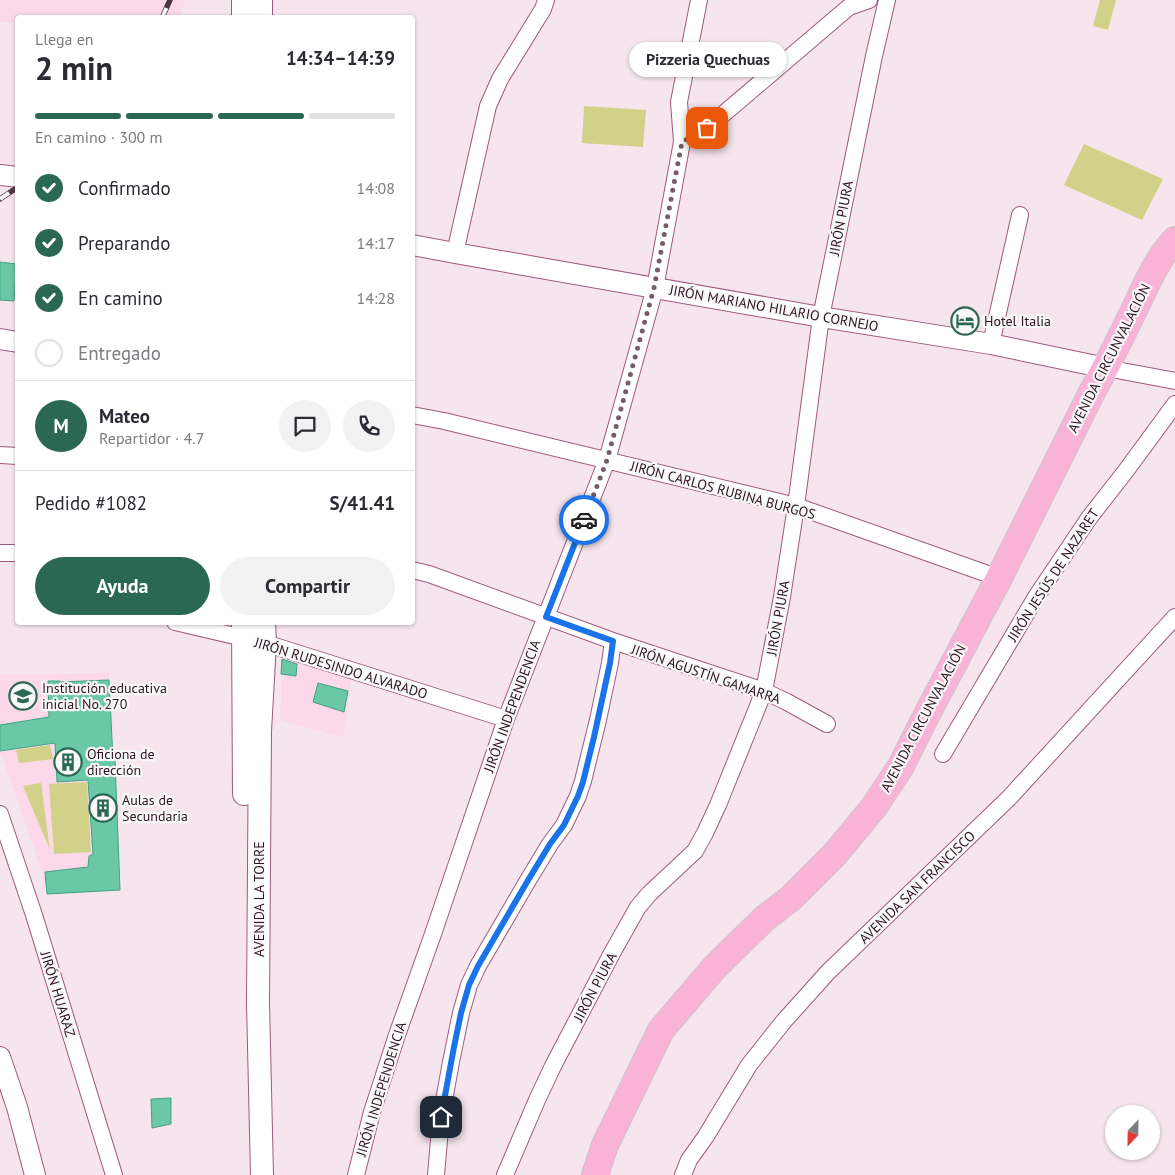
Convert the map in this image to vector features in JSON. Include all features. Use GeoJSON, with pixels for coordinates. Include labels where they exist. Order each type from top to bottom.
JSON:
{"type":"FeatureCollection","features":[{"type":"Feature","properties":{"kind":"highway","name":"AVENIDA CIRCUNVALACIÓN"},"geometry":{"type":"LineString","coordinates":[[595,1175],[605,1145],[661,1030],[714,968],[764,919],[791,898],[835,854],[874,807],[901,766],[1106,368],[1153,270],[1175,240]]}},
{"type":"Feature","properties":{"kind":"main road"},"geometry":{"type":"LineString","coordinates":[[243,0],[243,15]]}},
{"type":"Feature","properties":{"kind":"main road"},"geometry":{"type":"LineString","coordinates":[[261,0],[261,15]]}},
{"type":"Feature","properties":{"kind":"main road","name":"AVENIDA LA TORRE"},"geometry":{"type":"LineString","coordinates":[[243,630],[247,996],[252,1175]]}},
{"type":"Feature","properties":{"kind":"main road","name":"AVENIDA LA TORRE"},"geometry":{"type":"LineString","coordinates":[[262,1175],[258,993],[260,731],[264,633]]}},
{"type":"Feature","properties":{"kind":"street"},"geometry":{"type":"LineString","coordinates":[[455,253],[488,106],[500,79],[543,9],[546,0]]}},
{"type":"Feature","properties":{"kind":"street","name":"JIRÓN INDEPENDENCIA"},"geometry":{"type":"LineString","coordinates":[[356,1175],[372,1112],[397,1036],[506,719],[607,460],[654,288],[682,142],[679,102],[699,0]]}},
{"type":"Feature","properties":{"kind":"street"},"geometry":{"type":"LineString","coordinates":[[682,142],[707,128],[849,6],[869,0]]}},
{"type":"Feature","properties":{"kind":"street","name":"JIRÓN PIURA"},"geometry":{"type":"LineString","coordinates":[[505,1175],[553,1066],[638,907],[649,894],[695,851],[705,833],[718,806],[764,691],[782,597],[796,506],[821,316],[887,0]]}},
{"type":"Feature","properties":{"kind":"street"},"geometry":{"type":"LineString","coordinates":[[991,344],[1020,215]]}},
{"type":"Feature","properties":{"kind":"street","name":"JIRÓN MARIANO HILARIO CORNEJO"},"geometry":{"type":"LineString","coordinates":[[415,246],[654,288],[991,344],[1106,368]]}},
{"type":"Feature","properties":{"kind":"street"},"geometry":{"type":"LineString","coordinates":[[0,339],[15,342]]}},
{"type":"Feature","properties":{"kind":"street"},"geometry":{"type":"LineString","coordinates":[[1106,368],[1175,381]]}},
{"type":"Feature","properties":{"kind":"street","name":"JIRÓN JESÚS DE NAZARET"},"geometry":{"type":"LineString","coordinates":[[943,754],[1036,597],[1089,518],[1175,404]]}},
{"type":"Feature","properties":{"kind":"street","name":"JIRÓN CARLOS RUBINA BURGOS"},"geometry":{"type":"LineString","coordinates":[[415,416],[796,506],[999,578]]}},
{"type":"Feature","properties":{"kind":"street"},"geometry":{"type":"LineString","coordinates":[[0,455],[15,456]]}},
{"type":"Feature","properties":{"kind":"street"},"geometry":{"type":"LineString","coordinates":[[0,553],[15,553]]}},
{"type":"Feature","properties":{"kind":"street","name":"JIRÓN AGUSTÍN GAMARRA"},"geometry":{"type":"LineString","coordinates":[[415,571],[429,574],[613,641],[764,691],[827,724]]}},
{"type":"Feature","properties":{"kind":"street","name":"AVENIDA SAN FRANCISCO"},"geometry":{"type":"LineString","coordinates":[[683,1175],[689,1160],[706,1136],[748,1065],[784,1020],[828,972],[1009,798],[1175,617]]}},
{"type":"Feature","properties":{"kind":"street","name":"JIRÓN RUDESINDO ALVARADO"},"geometry":{"type":"LineString","coordinates":[[200,625],[264,633],[506,719]]}},
{"type":"Feature","properties":{"kind":"street"},"geometry":{"type":"LineString","coordinates":[[436,1175],[441,1117],[450,1062],[469,985],[527,882],[564,825],[578,796],[594,737],[613,641]]}},
{"type":"Feature","properties":{"kind":"street","name":"JIRÓN HUARAZ"},"geometry":{"type":"LineString","coordinates":[[0,814],[34,915],[114,1175]]}},
{"type":"Feature","properties":{"kind":"street"},"geometry":{"type":"LineString","coordinates":[[1,1061],[17,1107],[35,1175]]}},
{"type":"Feature","properties":{"kind":"shaded area"},"geometry":{"type":"Polygon","coordinates":[[[0,0],[185,0],[180,15],[15,15],[15,23],[0,22],[0,0]]]}},
{"type":"Feature","properties":{"kind":"shaded area"},"geometry":{"type":"Polygon","coordinates":[[[1100,0],[1116,0],[1108,30],[1093,26],[1100,0]]]}},
{"type":"Feature","properties":{"kind":"shaded area"},"geometry":{"type":"Polygon","coordinates":[[[584,106],[646,110],[643,147],[582,143],[584,106]]]}},
{"type":"Feature","properties":{"kind":"shaded area"},"geometry":{"type":"Polygon","coordinates":[[[1084,144],[1163,179],[1142,220],[1064,185],[1084,144]]]}},
{"type":"Feature","properties":{"kind":"shaded area"},"geometry":{"type":"Polygon","coordinates":[[[283,653],[352,675],[343,737],[280,720],[283,653]]]}},
{"type":"Feature","properties":{"kind":"shaded area"},"geometry":{"type":"Polygon","coordinates":[[[109,672],[115,759],[120,890],[47,894],[42,871],[2,756],[0,755],[0,675],[109,672]]]}},
{"type":"Feature","properties":{"kind":"shaded area"},"geometry":{"type":"Polygon","coordinates":[[[50,745],[53,759],[19,763],[16,750],[50,745]]]}},
{"type":"Feature","properties":{"kind":"shaded area"},"geometry":{"type":"Polygon","coordinates":[[[87,782],[91,852],[54,854],[49,784],[87,782]]]}},
{"type":"Feature","properties":{"kind":"shaded area"},"geometry":{"type":"Polygon","coordinates":[[[41,783],[50,850],[23,786],[41,783]]]}},
{"type":"Feature","properties":{"kind":"building"},"geometry":{"type":"Polygon","coordinates":[[[0,262],[15,264],[14,301],[0,300],[0,262]]]}},
{"type":"Feature","properties":{"kind":"building"},"geometry":{"type":"Polygon","coordinates":[[[282,659],[297,664],[296,676],[281,674],[282,659]]]}},
{"type":"Feature","properties":{"kind":"building"},"geometry":{"type":"Polygon","coordinates":[[[109,680],[113,759],[115,759],[120,890],[47,894],[45,872],[88,867],[89,856],[93,854],[88,780],[57,782],[55,743],[0,751],[0,725],[49,717],[48,681],[109,680]]]}},
{"type":"Feature","properties":{"kind":"building"},"geometry":{"type":"Polygon","coordinates":[[[318,683],[348,691],[344,712],[313,702],[318,683]]]}},
{"type":"Feature","properties":{"kind":"building"},"geometry":{"type":"Polygon","coordinates":[[[171,1098],[171,1124],[152,1128],[151,1099],[171,1098]]]}},
{"type":"Feature","properties":{"kind":"railway"},"geometry":{"type":"LineString","coordinates":[[163,15],[170,0]]}},
{"type":"Feature","properties":{"kind":"railway"},"geometry":{"type":"LineString","coordinates":[[0,199],[15,189]]}},
{"type":"Feature","properties":{"kind":"way so far"},"geometry":{"type":"LineString","coordinates":[[584,520],[607,460],[654,288],[682,142],[707,128]]}},
{"type":"Feature","properties":{"kind":"place","name":"Pizzeria Quechuas"},"geometry":{"type":"Point","coordinates":[707,128]}},
{"type":"Feature","properties":{"kind":"place","name":"Hotel Italia"},"geometry":{"type":"Point","coordinates":[965,321]}},
{"type":"Feature","properties":{"kind":"place","name":"Institución educativa inicial No. 270"},"geometry":{"type":"Point","coordinates":[23,696]}},
{"type":"Feature","properties":{"kind":"place","name":"Oficiona de dirección"},"geometry":{"type":"Point","coordinates":[68,762]}},
{"type":"Feature","properties":{"kind":"place","name":"Aulas de Secundaria"},"geometry":{"type":"Point","coordinates":[103,808]}},
{"type":"Feature","properties":{"kind":"route"},"geometry":{"type":"LineString","coordinates":[[441,1117],[461,1013],[469,985],[527,882],[564,825],[578,796],[590,754],[613,641],[546,617],[584,520]]}}]}
